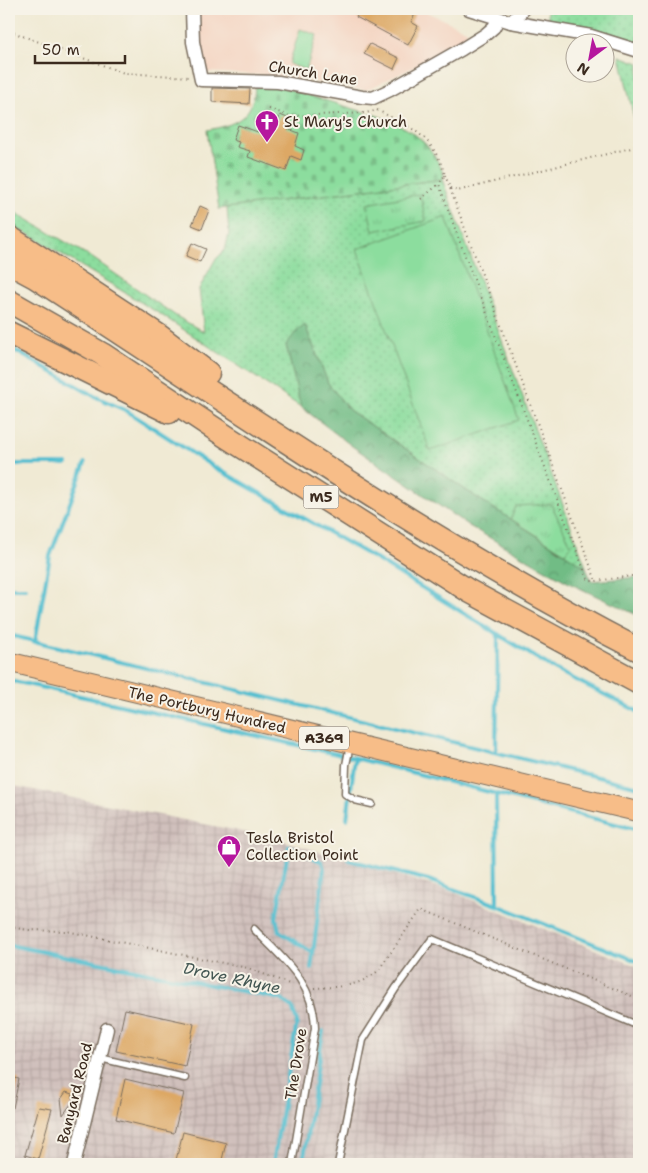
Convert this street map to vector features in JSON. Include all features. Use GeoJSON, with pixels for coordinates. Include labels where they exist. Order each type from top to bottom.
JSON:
{"type":"FeatureCollection","features":[{"type":"Feature","properties":{"kind":"highway","name":"M5"},"geometry":{"type":"LineString","coordinates":[[9,237],[158,334],[331,468]]}},
{"type":"Feature","properties":{"kind":"highway","name":"M5"},"geometry":{"type":"LineString","coordinates":[[9,263],[35,277],[486,567],[560,609],[639,650]]}},
{"type":"Feature","properties":{"kind":"highway","name":"M5"},"geometry":{"type":"LineString","coordinates":[[9,301],[102,354],[227,437],[470,591],[639,683]]}},
{"type":"Feature","properties":{"kind":"highway","name":"M5"},"geometry":{"type":"LineString","coordinates":[[9,333],[149,403],[227,437]]}},
{"type":"Feature","properties":{"kind":"main road","name":"The Portbury Hundred"},"geometry":{"type":"LineString","coordinates":[[9,662],[639,812]]}},
{"type":"Feature","properties":{"kind":"street"},"geometry":{"type":"LineString","coordinates":[[192,9],[193,42],[201,78]]}},
{"type":"Feature","properties":{"kind":"street"},"geometry":{"type":"LineString","coordinates":[[470,9],[511,22],[591,36],[639,51]]}},
{"type":"Feature","properties":{"kind":"street"},"geometry":{"type":"LineString","coordinates":[[511,22],[524,9]]}},
{"type":"Feature","properties":{"kind":"street","name":"Church Lane"},"geometry":{"type":"LineString","coordinates":[[201,78],[201,80],[278,82],[373,98],[486,34],[494,27],[498,18]]}},
{"type":"Feature","properties":{"kind":"street","name":"Banyard Road"},"geometry":{"type":"LineString","coordinates":[[74,1164],[107,1029]]}},
{"type":"Feature","properties":{"kind":"lane"},"geometry":{"type":"LineString","coordinates":[[349,87],[353,92],[362,97]]}},
{"type":"Feature","properties":{"kind":"lane"},"geometry":{"type":"LineString","coordinates":[[350,744],[346,765],[345,794],[355,800],[372,804]]}},
{"type":"Feature","properties":{"kind":"lane","name":"The Drove"},"geometry":{"type":"LineString","coordinates":[[254,929],[307,989],[314,1009],[315,1028],[292,1164]]}},
{"type":"Feature","properties":{"kind":"lane"},"geometry":{"type":"LineString","coordinates":[[338,1164],[363,1040],[396,988],[432,939],[639,1026]]}},
{"type":"Feature","properties":{"kind":"lane"},"geometry":{"type":"LineString","coordinates":[[100,1058],[185,1078]]}},
{"type":"Feature","properties":{"kind":"path"},"geometry":{"type":"LineString","coordinates":[[9,31],[124,73],[201,78]]}},
{"type":"Feature","properties":{"kind":"path"},"geometry":{"type":"LineString","coordinates":[[362,97],[376,110],[421,134],[439,156],[596,581]]}},
{"type":"Feature","properties":{"kind":"path"},"geometry":{"type":"LineString","coordinates":[[269,109],[285,115],[366,113],[376,110]]}},
{"type":"Feature","properties":{"kind":"path"},"geometry":{"type":"LineString","coordinates":[[450,188],[457,191],[639,146]]}},
{"type":"Feature","properties":{"kind":"path"},"geometry":{"type":"LineString","coordinates":[[421,199],[440,184],[446,176]]}},
{"type":"Feature","properties":{"kind":"path"},"geometry":{"type":"LineString","coordinates":[[440,184],[587,578],[591,582],[639,576]]}},
{"type":"Feature","properties":{"kind":"path"},"geometry":{"type":"LineString","coordinates":[[9,927],[28,930],[66,931],[248,968],[267,974],[297,988],[307,989]]}},
{"type":"Feature","properties":{"kind":"shaded area"},"geometry":{"type":"Polygon","coordinates":[[[199,9],[223,11],[224,9],[420,9],[468,31],[462,41],[366,90],[279,76],[206,72],[200,42],[199,9]]]}},
{"type":"Feature","properties":{"kind":"shaded area"},"geometry":{"type":"Polygon","coordinates":[[[9,785],[274,838],[450,891],[639,967],[639,1164],[9,1164],[9,785]]]}},
{"type":"Feature","properties":{"kind":"green space"},"geometry":{"type":"Polygon","coordinates":[[[547,9],[639,9],[639,46],[616,40],[616,32],[582,32],[549,24],[547,9]]]}},
{"type":"Feature","properties":{"kind":"green space"},"geometry":{"type":"Polygon","coordinates":[[[300,29],[317,35],[306,70],[289,64],[300,29]]]}},
{"type":"Feature","properties":{"kind":"green space"},"geometry":{"type":"Polygon","coordinates":[[[620,56],[639,63],[639,140],[620,56]]]}},
{"type":"Feature","properties":{"kind":"green space"},"geometry":{"type":"Polygon","coordinates":[[[278,86],[364,112],[368,115],[372,114],[407,129],[432,152],[444,175],[442,179],[219,209],[207,130],[226,126],[241,118],[251,106],[255,87],[278,86]]]}},
{"type":"Feature","properties":{"kind":"green space"},"geometry":{"type":"Polygon","coordinates":[[[442,179],[586,567],[476,497],[349,410],[328,383],[305,325],[286,345],[301,407],[160,314],[30,235],[9,225],[9,215],[13,211],[91,257],[176,316],[204,332],[199,289],[215,260],[225,250],[229,234],[227,208],[442,179]]]}},
{"type":"Feature","properties":{"kind":"green space"},"geometry":{"type":"Polygon","coordinates":[[[420,194],[426,221],[373,231],[367,204],[420,194]]]}},
{"type":"Feature","properties":{"kind":"green space"},"geometry":{"type":"Polygon","coordinates":[[[446,217],[519,420],[430,451],[357,249],[446,217]]]}},
{"type":"Feature","properties":{"kind":"green space"},"geometry":{"type":"Polygon","coordinates":[[[305,325],[328,383],[349,410],[476,497],[586,567],[591,581],[639,577],[639,616],[571,584],[469,526],[352,446],[301,407],[286,345],[296,332],[305,325]]]}},
{"type":"Feature","properties":{"kind":"green space"},"geometry":{"type":"Polygon","coordinates":[[[551,504],[571,545],[565,553],[511,519],[516,506],[551,504]]]}},
{"type":"Feature","properties":{"kind":"building"},"geometry":{"type":"Polygon","coordinates":[[[361,9],[410,9],[416,12],[411,22],[418,26],[408,45],[356,17],[361,9]]]}},
{"type":"Feature","properties":{"kind":"building"},"geometry":{"type":"Polygon","coordinates":[[[370,44],[399,58],[394,69],[364,54],[370,44]]]}},
{"type":"Feature","properties":{"kind":"building"},"geometry":{"type":"Polygon","coordinates":[[[212,88],[250,89],[249,104],[212,102],[212,88]]]}},
{"type":"Feature","properties":{"kind":"building","name":"St Mary's Church"},"geometry":{"type":"Polygon","coordinates":[[[280,115],[290,119],[286,128],[299,133],[295,146],[304,150],[301,160],[291,156],[286,171],[248,157],[250,151],[237,147],[239,142],[233,140],[238,125],[258,132],[262,121],[276,126],[280,115]]]}},
{"type":"Feature","properties":{"kind":"building"},"geometry":{"type":"Polygon","coordinates":[[[200,206],[209,210],[202,229],[192,225],[200,206]]]}},
{"type":"Feature","properties":{"kind":"building"},"geometry":{"type":"Polygon","coordinates":[[[192,243],[206,249],[200,262],[186,256],[192,243]]]}},
{"type":"Feature","properties":{"kind":"building"},"geometry":{"type":"Polygon","coordinates":[[[125,1009],[194,1024],[185,1066],[116,1051],[125,1009]]]}},
{"type":"Feature","properties":{"kind":"building"},"geometry":{"type":"Polygon","coordinates":[[[10,1077],[19,1079],[13,1108],[9,1108],[10,1077]]]}},
{"type":"Feature","properties":{"kind":"building"},"geometry":{"type":"Polygon","coordinates":[[[125,1079],[184,1093],[174,1133],[116,1119],[125,1079]]]}},
{"type":"Feature","properties":{"kind":"building"},"geometry":{"type":"Polygon","coordinates":[[[66,1092],[72,1094],[74,1100],[63,1115],[61,1099],[66,1092]]]}},
{"type":"Feature","properties":{"kind":"building"},"geometry":{"type":"Polygon","coordinates":[[[39,1107],[52,1109],[38,1159],[25,1155],[39,1107]]]}},
{"type":"Feature","properties":{"kind":"building"},"geometry":{"type":"Polygon","coordinates":[[[183,1132],[226,1143],[221,1164],[175,1164],[183,1132]]]}},
{"type":"Feature","properties":{"kind":"waterway"},"geometry":{"type":"LineString","coordinates":[[9,347],[94,396],[125,410],[214,467],[374,558],[556,670],[639,712]]}},
{"type":"Feature","properties":{"kind":"waterway"},"geometry":{"type":"LineString","coordinates":[[35,642],[50,556],[85,463]]}},
{"type":"Feature","properties":{"kind":"waterway"},"geometry":{"type":"LineString","coordinates":[[9,464],[67,464]]}},
{"type":"Feature","properties":{"kind":"waterway"},"geometry":{"type":"LineString","coordinates":[[9,588],[26,588]]}},
{"type":"Feature","properties":{"kind":"waterway"},"geometry":{"type":"LineString","coordinates":[[496,752],[498,634]]}},
{"type":"Feature","properties":{"kind":"waterway"},"geometry":{"type":"LineString","coordinates":[[9,635],[639,787]]}},
{"type":"Feature","properties":{"kind":"waterway"},"geometry":{"type":"LineString","coordinates":[[9,680],[355,758],[639,830]]}},
{"type":"Feature","properties":{"kind":"waterway"},"geometry":{"type":"LineString","coordinates":[[347,819],[355,758]]}},
{"type":"Feature","properties":{"kind":"waterway"},"geometry":{"type":"LineString","coordinates":[[496,795],[497,905]]}},
{"type":"Feature","properties":{"kind":"waterway"},"geometry":{"type":"LineString","coordinates":[[311,969],[324,869],[322,862],[289,846],[276,918],[279,931],[313,953]]}},
{"type":"Feature","properties":{"kind":"waterway"},"geometry":{"type":"LineString","coordinates":[[349,860],[428,880],[497,905],[639,962]]}},
{"type":"Feature","properties":{"kind":"waterway","name":"Drove Rhyne"},"geometry":{"type":"LineString","coordinates":[[9,945],[281,999],[292,1007],[297,1022],[273,1164]]}},
{"type":"Feature","properties":{"kind":"waterway"},"geometry":{"type":"LineString","coordinates":[[303,1164],[323,1031]]}},
{"type":"Feature","properties":{"kind":"place","name":"St Mary's Church"},"geometry":{"type":"Point","coordinates":[267,143]}},
{"type":"Feature","properties":{"kind":"place","name":"Tesla Bristol Collection Point"},"geometry":{"type":"Point","coordinates":[229,868]}}]}
